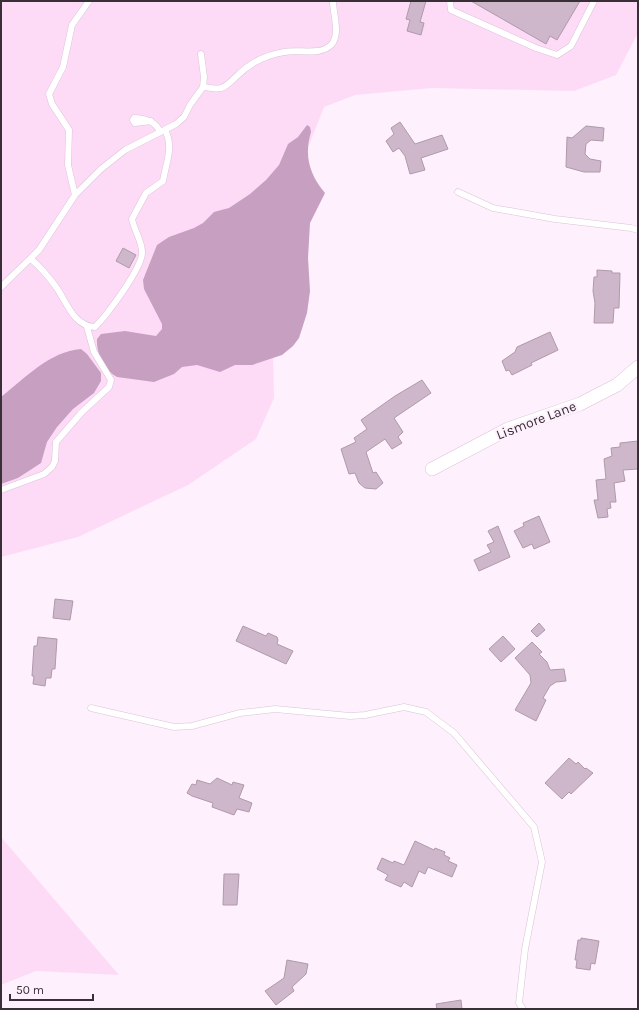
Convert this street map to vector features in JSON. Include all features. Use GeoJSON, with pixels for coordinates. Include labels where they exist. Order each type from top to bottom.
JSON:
{"type":"FeatureCollection","features":[{"type":"Feature","properties":{"kind":"street","name":"Lismore Lane"},"geometry":{"type":"LineString","coordinates":[[432,469],[508,429],[580,404],[617,385],[638,368]]}},
{"type":"Feature","properties":{"kind":"lane"},"geometry":{"type":"LineString","coordinates":[[75,195],[68,165],[69,130],[52,104],[48,94],[63,67],[72,25],[89,1]]}},
{"type":"Feature","properties":{"kind":"lane"},"geometry":{"type":"LineString","coordinates":[[203,87],[220,89],[230,84],[251,64],[271,55],[284,52],[324,51],[332,45],[336,38],[337,30],[333,1]]}},
{"type":"Feature","properties":{"kind":"lane"},"geometry":{"type":"LineString","coordinates":[[450,1],[451,10],[536,48],[557,55],[571,46],[594,1]]}},
{"type":"Feature","properties":{"kind":"lane"},"geometry":{"type":"LineString","coordinates":[[1,287],[31,259],[49,236],[75,195],[101,169],[125,150],[176,124],[184,117],[190,105],[203,87],[204,77],[201,54]]}},
{"type":"Feature","properties":{"kind":"lane"},"geometry":{"type":"LineString","coordinates":[[87,327],[95,327],[103,319],[142,258],[142,250],[132,219],[146,193],[163,181],[170,149],[169,137],[150,121]]}},
{"type":"Feature","properties":{"kind":"lane"},"geometry":{"type":"LineString","coordinates":[[458,192],[494,208],[555,219],[638,230]]}},
{"type":"Feature","properties":{"kind":"lane"},"geometry":{"type":"LineString","coordinates":[[1,490],[44,474],[52,467],[55,461],[56,442],[82,412],[109,387],[111,380],[94,352],[87,327],[71,314],[55,286],[31,259]]}},
{"type":"Feature","properties":{"kind":"lane"},"geometry":{"type":"LineString","coordinates":[[91,708],[174,727],[192,726],[259,710],[281,709],[350,716],[365,715],[404,707],[426,712],[454,733],[534,827],[542,862],[525,949],[519,1003],[523,1009]]}},
{"type":"Feature","properties":{"kind":"shaded area"},"geometry":{"type":"Polygon","coordinates":[[[1,1],[638,1],[638,33],[616,75],[574,91],[432,88],[355,95],[324,107],[296,178],[273,355],[274,398],[256,439],[188,485],[78,537],[1,557],[1,1]]]}},
{"type":"Feature","properties":{"kind":"shaded area"},"geometry":{"type":"Polygon","coordinates":[[[307,125],[310,127],[311,132],[308,149],[309,164],[315,179],[325,193],[310,223],[308,258],[310,291],[307,313],[299,338],[293,346],[282,355],[252,365],[235,365],[220,372],[197,365],[182,367],[174,374],[154,382],[117,377],[112,374],[105,366],[99,355],[97,339],[101,334],[125,331],[156,336],[162,329],[162,324],[144,289],[143,280],[157,245],[169,237],[194,228],[203,223],[214,212],[229,208],[250,194],[266,180],[279,165],[288,144],[298,137],[307,125]]]}},
{"type":"Feature","properties":{"kind":"shaded area"},"geometry":{"type":"Polygon","coordinates":[[[81,349],[87,354],[101,373],[101,381],[94,393],[73,409],[57,427],[47,442],[41,463],[18,478],[1,484],[1,397],[28,374],[48,360],[70,351],[81,349]]]}},
{"type":"Feature","properties":{"kind":"shaded area"},"geometry":{"type":"Polygon","coordinates":[[[1,837],[119,975],[36,971],[1,985],[1,837]]]}},
{"type":"Feature","properties":{"kind":"building"},"geometry":{"type":"Polygon","coordinates":[[[411,1],[426,1],[420,22],[424,23],[421,35],[407,31],[410,20],[406,19],[411,1]]]}},
{"type":"Feature","properties":{"kind":"building"},"geometry":{"type":"Polygon","coordinates":[[[471,1],[580,1],[557,40],[550,36],[546,44],[471,1]]]}},
{"type":"Feature","properties":{"kind":"building"},"geometry":{"type":"Polygon","coordinates":[[[400,122],[415,144],[442,135],[448,149],[421,158],[425,170],[410,174],[405,156],[399,148],[393,152],[386,141],[394,134],[391,128],[400,122]]]}},
{"type":"Feature","properties":{"kind":"building"},"geometry":{"type":"Polygon","coordinates":[[[586,126],[604,128],[603,141],[591,140],[586,144],[585,154],[590,159],[601,161],[600,172],[584,172],[566,167],[567,137],[572,138],[586,126]]]}},
{"type":"Feature","properties":{"kind":"building"},"geometry":{"type":"Polygon","coordinates":[[[123,248],[136,255],[129,268],[116,261],[123,248]]]}},
{"type":"Feature","properties":{"kind":"building"},"geometry":{"type":"Polygon","coordinates":[[[597,270],[620,273],[619,308],[614,308],[613,323],[594,323],[595,303],[593,291],[594,277],[597,277],[597,270]]]}},
{"type":"Feature","properties":{"kind":"building"},"geometry":{"type":"Polygon","coordinates":[[[550,332],[558,350],[531,363],[532,365],[512,375],[509,370],[506,371],[502,361],[515,352],[517,347],[550,332]]]}},
{"type":"Feature","properties":{"kind":"building"},"geometry":{"type":"Polygon","coordinates":[[[422,380],[431,393],[394,418],[403,432],[398,437],[402,443],[392,449],[385,439],[366,452],[373,473],[376,472],[383,483],[376,489],[365,488],[359,483],[355,473],[349,474],[341,449],[356,442],[354,438],[367,429],[361,420],[395,396],[422,380]]]}},
{"type":"Feature","properties":{"kind":"building"},"geometry":{"type":"Polygon","coordinates":[[[638,441],[638,469],[623,470],[625,481],[614,483],[616,502],[610,502],[611,508],[607,509],[608,517],[598,518],[594,500],[598,500],[596,480],[606,479],[604,459],[612,456],[611,448],[620,447],[620,443],[638,441]]]}},
{"type":"Feature","properties":{"kind":"building"},"geometry":{"type":"Polygon","coordinates":[[[539,516],[550,542],[534,549],[532,544],[523,548],[514,531],[524,526],[523,523],[539,516]]]}},
{"type":"Feature","properties":{"kind":"building"},"geometry":{"type":"Polygon","coordinates":[[[498,526],[510,557],[479,571],[474,560],[491,552],[487,545],[494,542],[488,531],[498,526]]]}},
{"type":"Feature","properties":{"kind":"building"},"geometry":{"type":"Polygon","coordinates":[[[55,599],[73,601],[70,620],[53,618],[55,599]]]}},
{"type":"Feature","properties":{"kind":"building"},"geometry":{"type":"Polygon","coordinates":[[[539,623],[545,630],[537,637],[531,631],[539,623]]]}},
{"type":"Feature","properties":{"kind":"building"},"geometry":{"type":"Polygon","coordinates":[[[243,626],[266,636],[268,633],[277,637],[277,644],[293,651],[286,664],[236,641],[243,626]]]}},
{"type":"Feature","properties":{"kind":"building"},"geometry":{"type":"Polygon","coordinates":[[[503,636],[515,649],[501,662],[489,649],[503,636]]]}},
{"type":"Feature","properties":{"kind":"building"},"geometry":{"type":"Polygon","coordinates":[[[38,637],[57,639],[55,669],[52,669],[51,678],[46,678],[45,686],[33,684],[34,676],[32,676],[34,646],[37,646],[38,637]]]}},
{"type":"Feature","properties":{"kind":"building"},"geometry":{"type":"Polygon","coordinates":[[[532,642],[542,652],[539,654],[547,662],[550,670],[564,669],[566,681],[556,682],[550,686],[543,698],[546,700],[536,721],[515,710],[531,683],[530,675],[515,658],[532,642]]]}},
{"type":"Feature","properties":{"kind":"building"},"geometry":{"type":"Polygon","coordinates":[[[569,758],[576,764],[578,762],[585,769],[586,768],[593,773],[571,794],[569,792],[562,799],[545,783],[569,758]]]}},
{"type":"Feature","properties":{"kind":"building"},"geometry":{"type":"Polygon","coordinates":[[[217,778],[232,785],[233,782],[244,785],[239,798],[252,803],[249,812],[237,809],[234,815],[212,807],[213,803],[187,793],[192,784],[196,785],[197,780],[210,784],[217,778]]]}},
{"type":"Feature","properties":{"kind":"building"},"geometry":{"type":"Polygon","coordinates":[[[415,841],[434,850],[435,848],[445,852],[444,855],[450,858],[448,861],[457,865],[452,877],[428,867],[425,874],[419,871],[412,887],[404,882],[401,887],[385,880],[388,875],[377,869],[382,858],[393,863],[394,861],[404,865],[415,841]]]}},
{"type":"Feature","properties":{"kind":"building"},"geometry":{"type":"Polygon","coordinates":[[[224,874],[239,874],[237,905],[223,905],[224,874]]]}},
{"type":"Feature","properties":{"kind":"building"},"geometry":{"type":"Polygon","coordinates":[[[581,938],[599,941],[595,964],[591,963],[590,970],[576,968],[577,960],[575,960],[578,940],[581,940],[581,938]]]}},
{"type":"Feature","properties":{"kind":"building"},"geometry":{"type":"Polygon","coordinates":[[[287,960],[308,964],[306,974],[292,987],[294,991],[276,1005],[265,991],[284,978],[287,960]]]}},
{"type":"Feature","properties":{"kind":"building"},"geometry":{"type":"Polygon","coordinates":[[[461,1000],[462,1009],[437,1009],[436,1004],[461,1000]]]}}]}
